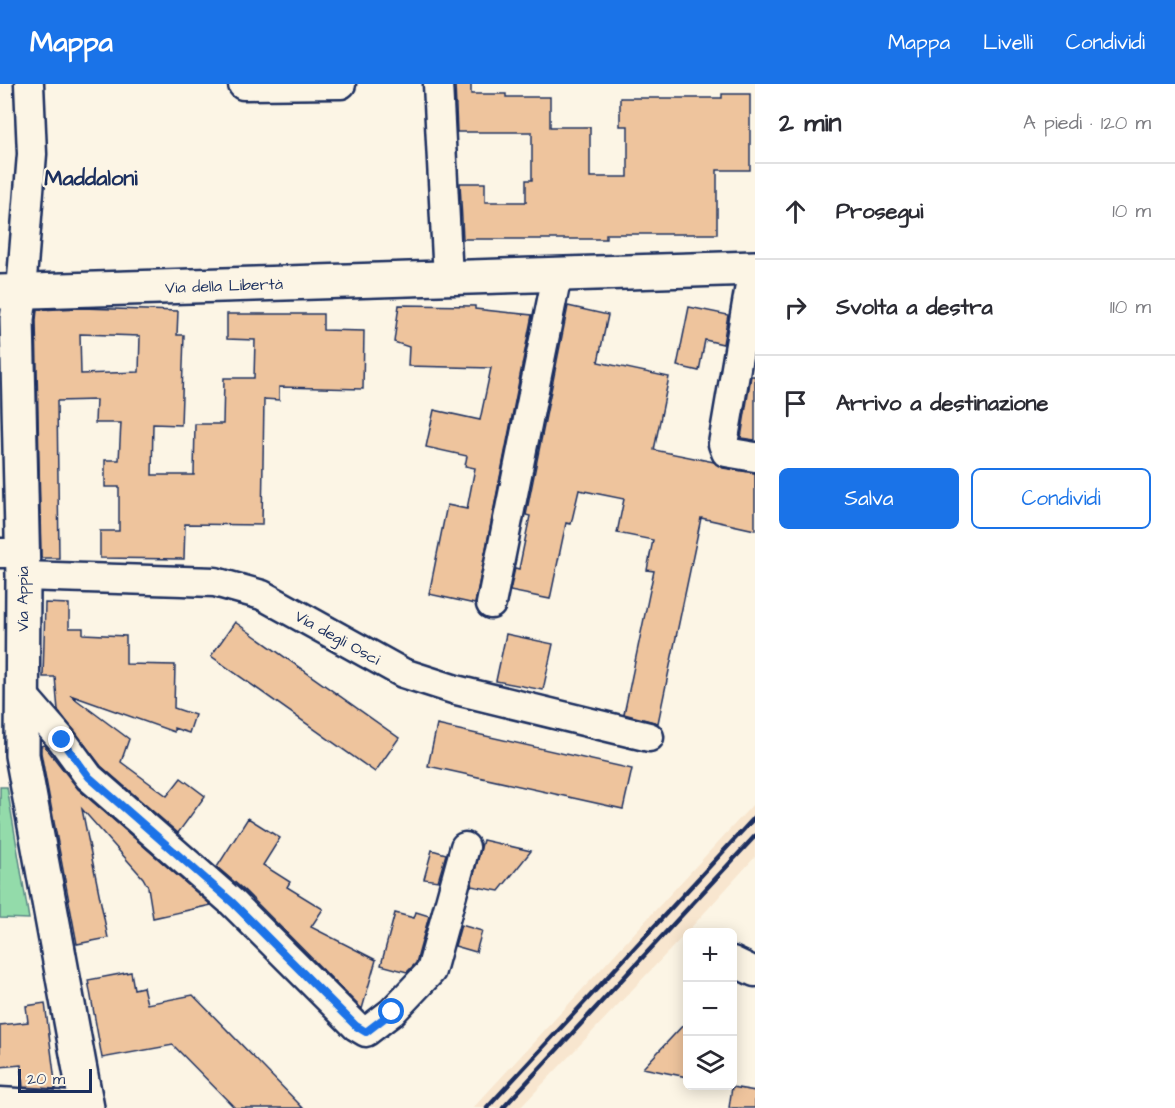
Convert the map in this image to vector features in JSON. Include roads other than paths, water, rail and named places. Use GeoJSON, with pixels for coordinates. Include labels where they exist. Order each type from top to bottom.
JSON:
{"type":"FeatureCollection","features":[{"type":"Feature","properties":{"kind":"street","name":"Via Appia"},"geometry":{"type":"LineString","coordinates":[[29,84],[32,154],[10,292],[17,319],[15,561],[22,693],[11,755],[87,1107]]}},
{"type":"Feature","properties":{"kind":"street"},"geometry":{"type":"LineString","coordinates":[[243,85],[341,84]]}},
{"type":"Feature","properties":{"kind":"street"},"geometry":{"type":"LineString","coordinates":[[438,84],[448,278]]}},
{"type":"Feature","properties":{"kind":"street","name":"Via della Libertà"},"geometry":{"type":"LineString","coordinates":[[10,292],[754,268]]}},
{"type":"Feature","properties":{"kind":"street"},"geometry":{"type":"LineString","coordinates":[[754,268],[723,444],[726,452],[755,457]]}},
{"type":"Feature","properties":{"kind":"street"},"geometry":{"type":"LineString","coordinates":[[491,604],[557,275]]}},
{"type":"Feature","properties":{"kind":"street","name":"Via degli Osci"},"geometry":{"type":"LineString","coordinates":[[15,561],[215,582],[262,595],[403,673],[456,690],[649,736]]}},
{"type":"Feature","properties":{"kind":"street"},"geometry":{"type":"LineString","coordinates":[[22,693],[62,740],[89,777],[233,903],[356,1026],[366,1032],[392,1012],[430,971],[465,848]]}},
{"type":"Feature","properties":{"kind":"street"},"geometry":{"type":"LineString","coordinates":[[737,963],[755,972]]}},
{"type":"Feature","properties":{"kind":"street"},"geometry":{"type":"LineString","coordinates":[[0,1102],[87,1107]]}},
{"type":"Feature","properties":{"kind":"railway"},"geometry":{"type":"LineString","coordinates":[[487,1108],[755,817]]}},
{"type":"Feature","properties":{"kind":"railway"},"geometry":{"type":"LineString","coordinates":[[503,1108],[755,836]]}},
{"type":"Feature","properties":{"kind":"district","name":"Maddaloni"},"geometry":{"type":"Point","coordinates":[91,177]}}]}
